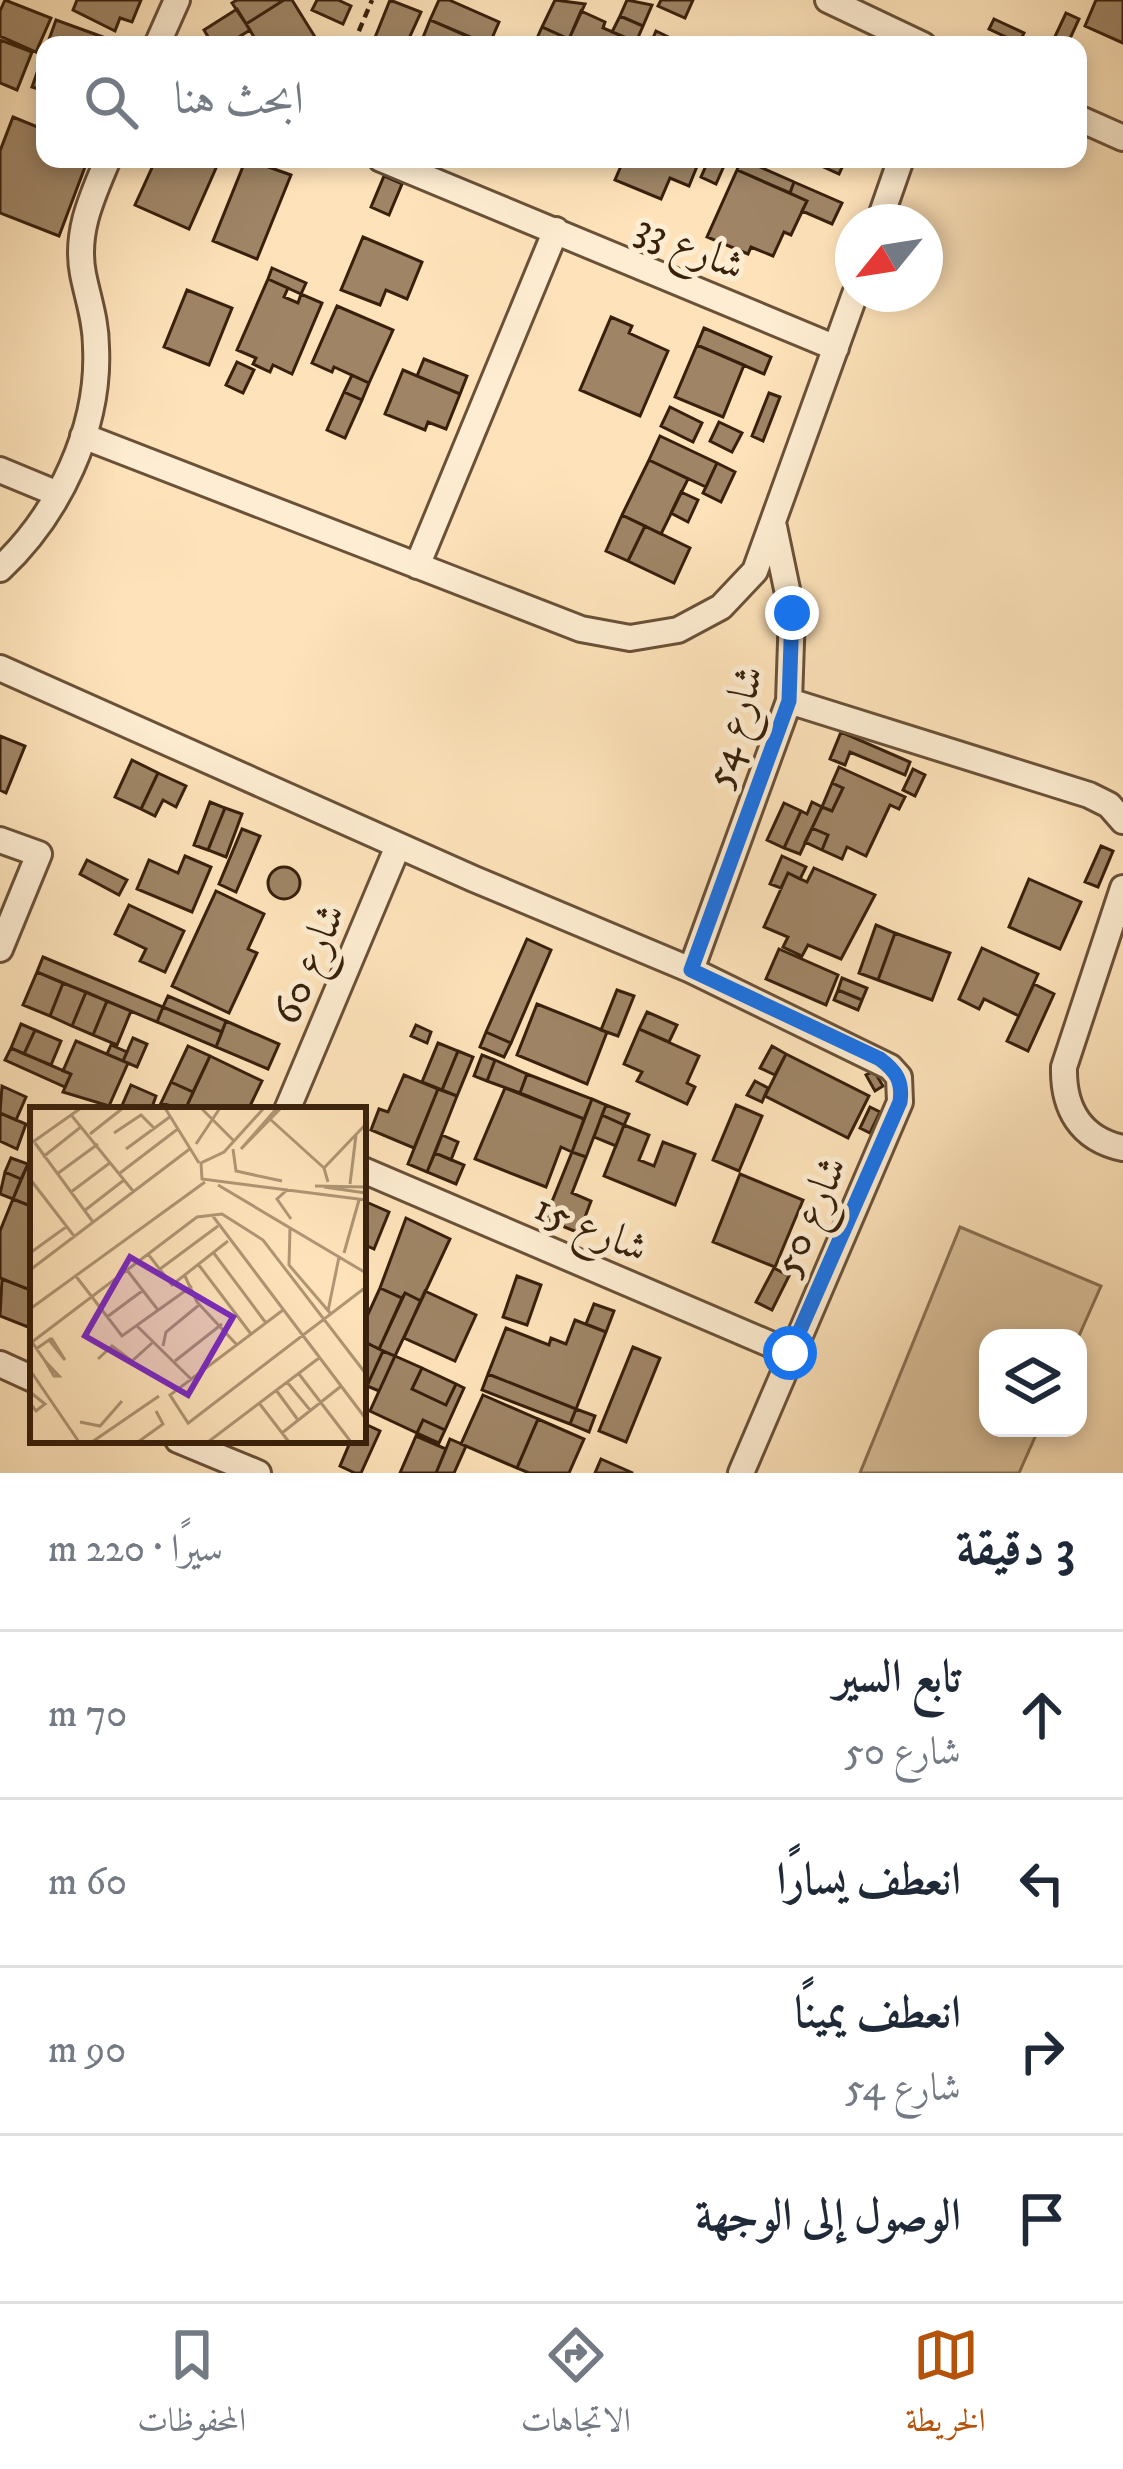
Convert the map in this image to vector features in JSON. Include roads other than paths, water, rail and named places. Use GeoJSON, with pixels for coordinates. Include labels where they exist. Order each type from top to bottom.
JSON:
{"type":"FeatureCollection","features":[{"type":"Feature","properties":{"kind":"street"},"geometry":{"type":"LineString","coordinates":[[162,36],[177,0]]}},
{"type":"Feature","properties":{"kind":"street"},"geometry":{"type":"LineString","coordinates":[[828,0],[903,36]]}},
{"type":"Feature","properties":{"kind":"street"},"geometry":{"type":"LineString","coordinates":[[1087,122],[1123,138]]}},
{"type":"Feature","properties":{"kind":"street"},"geometry":{"type":"LineString","coordinates":[[0,569],[31,535],[58,494],[83,436],[97,366],[82,234],[104,168]]}},
{"type":"Feature","properties":{"kind":"street","name":"شارع 33"},"geometry":{"type":"LineString","coordinates":[[403,168],[836,348]]}},
{"type":"Feature","properties":{"kind":"street"},"geometry":{"type":"LineString","coordinates":[[885,204],[898,168]]}},
{"type":"Feature","properties":{"kind":"street"},"geometry":{"type":"LineString","coordinates":[[417,566],[556,230]]}},
{"type":"Feature","properties":{"kind":"street"},"geometry":{"type":"LineString","coordinates":[[83,436],[581,629],[630,638],[678,630],[722,607],[755,571],[849,312]]}},
{"type":"Feature","properties":{"kind":"street"},"geometry":{"type":"LineString","coordinates":[[0,470],[58,494]]}},
{"type":"Feature","properties":{"kind":"street","name":"شارع 54"},"geometry":{"type":"LineString","coordinates":[[691,970],[789,701],[792,613],[774,526]]}},
{"type":"Feature","properties":{"kind":"street"},"geometry":{"type":"LineString","coordinates":[[0,668],[398,846],[691,970]]}},
{"type":"Feature","properties":{"kind":"street"},"geometry":{"type":"LineString","coordinates":[[789,701],[1089,795],[1109,805],[1123,821]]}},
{"type":"Feature","properties":{"kind":"street"},"geometry":{"type":"LineString","coordinates":[[0,840],[39,854],[0,949]]}},
{"type":"Feature","properties":{"kind":"street","name":"شارع 60"},"geometry":{"type":"LineString","coordinates":[[288,1107],[398,846]]}},
{"type":"Feature","properties":{"kind":"street"},"geometry":{"type":"LineString","coordinates":[[1123,888],[1064,1067],[1064,1093],[1072,1116],[1090,1135],[1123,1148]]}},
{"type":"Feature","properties":{"kind":"street","name":"شارع 50"},"geometry":{"type":"LineString","coordinates":[[691,970],[880,1059],[898,1077],[900,1102],[741,1473]]}},
{"type":"Feature","properties":{"kind":"street","name":"شارع 15"},"geometry":{"type":"LineString","coordinates":[[366,1171],[790,1353]]}},
{"type":"Feature","properties":{"kind":"street"},"geometry":{"type":"LineString","coordinates":[[0,1364],[30,1377]]}},
{"type":"Feature","properties":{"kind":"street"},"geometry":{"type":"LineString","coordinates":[[183,1443],[218,1465],[258,1473]]}}]}
